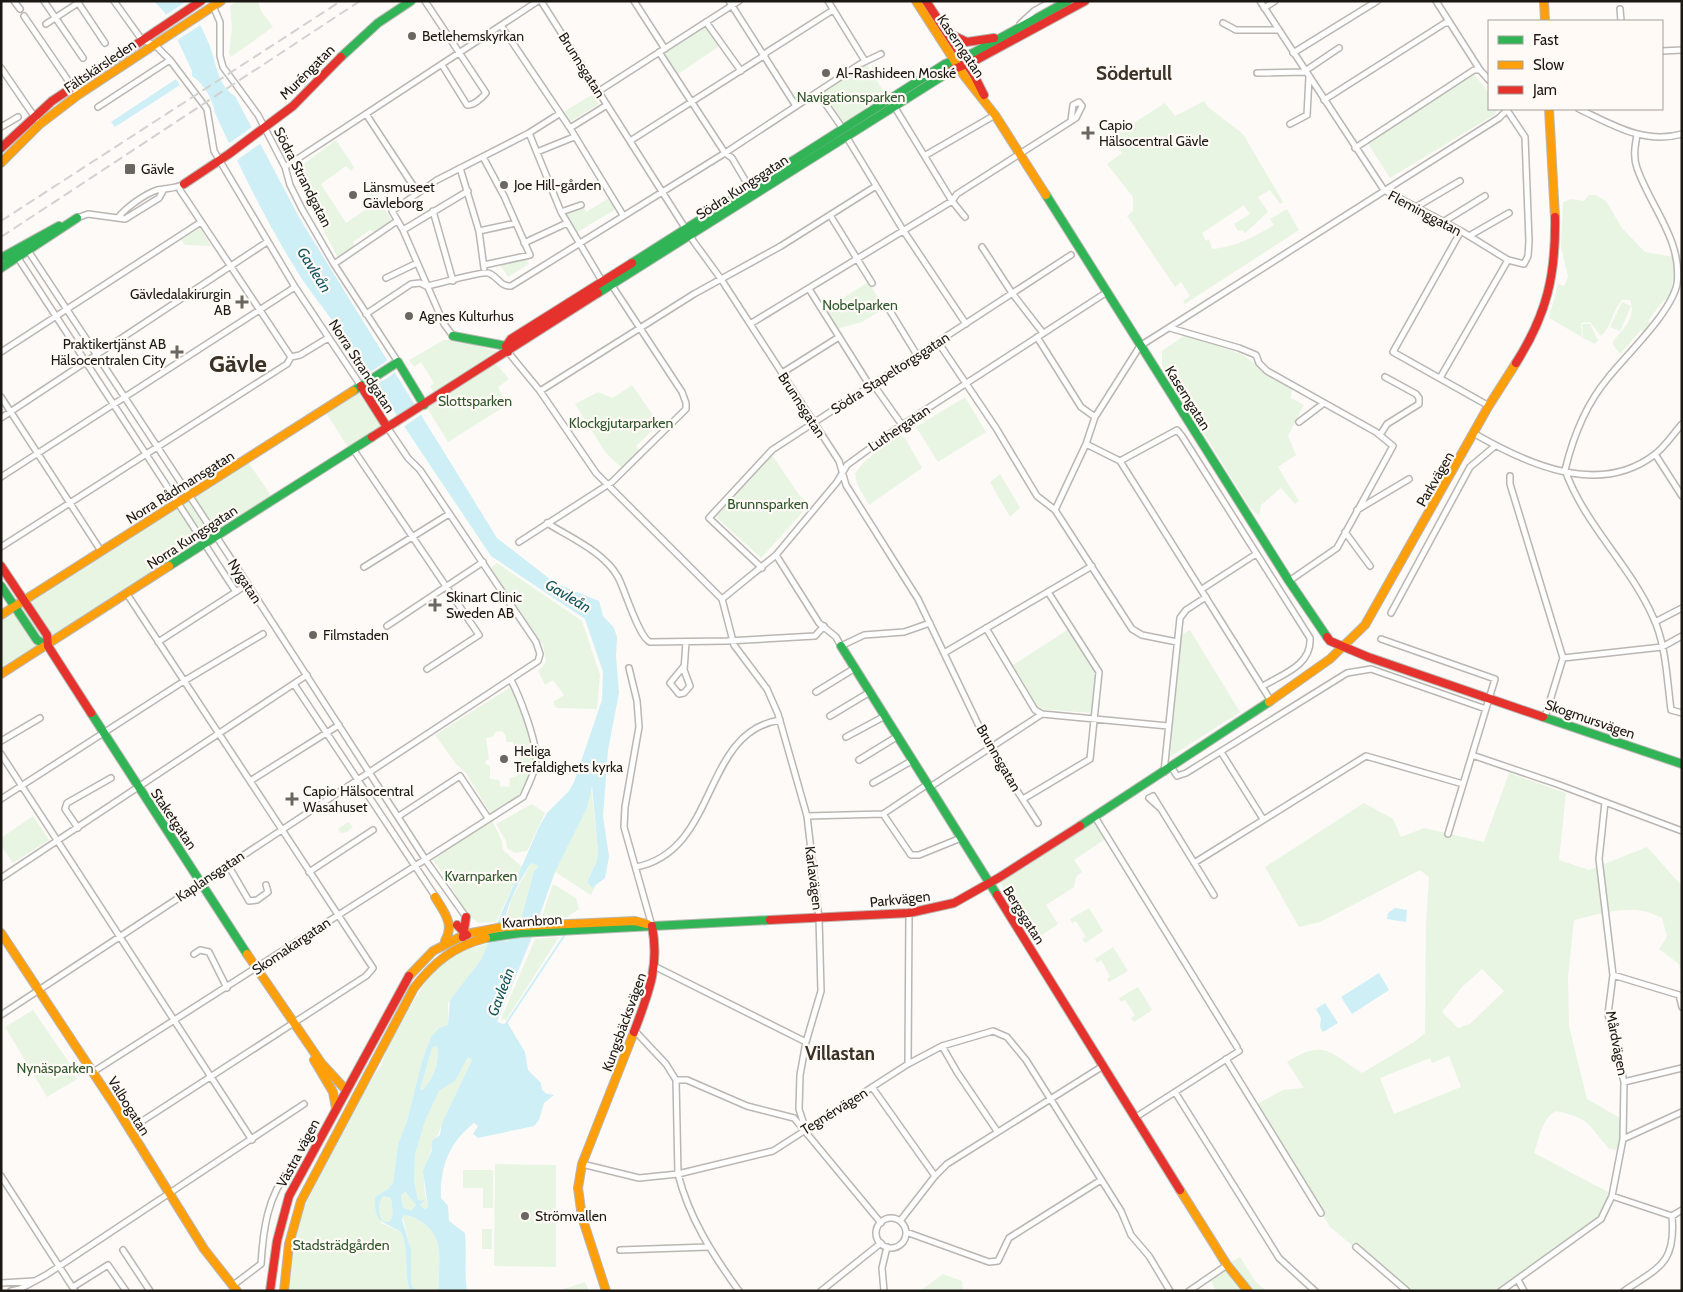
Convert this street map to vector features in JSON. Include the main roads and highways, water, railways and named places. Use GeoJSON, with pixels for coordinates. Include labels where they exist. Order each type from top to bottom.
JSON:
{"type":"FeatureCollection","features":[{"type":"Feature","properties":{"kind":"main road","name":"Fältskärsleden"},"geometry":{"type":"LineString","coordinates":[[1,163],[40,124],[78,95],[202,14],[211,4],[221,1]]}},
{"type":"Feature","properties":{"kind":"main road","name":"Muréngatan"},"geometry":{"type":"LineString","coordinates":[[181,187],[293,106],[348,49],[378,23],[411,1]]}},
{"type":"Feature","properties":{"kind":"main road","name":"Kaserngatan"},"geometry":{"type":"LineString","coordinates":[[916,1],[956,64],[988,104]]}},
{"type":"Feature","properties":{"kind":"main road","name":"Kaserngatan"},"geometry":{"type":"LineString","coordinates":[[926,1],[964,60],[988,104],[1019,154],[1289,581],[1330,641],[1344,647]]}},
{"type":"Feature","properties":{"kind":"main road","name":"Södra Kungsgatan"},"geometry":{"type":"LineString","coordinates":[[964,60],[1012,31],[1068,1]]}},
{"type":"Feature","properties":{"kind":"main road","name":"Södra Kungsgatan"},"geometry":{"type":"LineString","coordinates":[[845,132],[894,106],[956,64],[1085,1]]}},
{"type":"Feature","properties":{"kind":"main road"},"geometry":{"type":"LineString","coordinates":[[1544,1],[1545,20]]}},
{"type":"Feature","properties":{"kind":"main road","name":"Fältskärsleden"},"geometry":{"type":"LineString","coordinates":[[1,148],[34,116],[72,86],[199,3]]}},
{"type":"Feature","properties":{"kind":"main road"},"geometry":{"type":"LineString","coordinates":[[943,28],[953,37],[967,42],[983,41],[1012,31]]}},
{"type":"Feature","properties":{"kind":"main road","name":"Södra Kungsgatan"},"geometry":{"type":"LineString","coordinates":[[509,345],[516,344],[611,284],[688,232],[845,132],[944,64],[956,64]]}},
{"type":"Feature","properties":{"kind":"main road","name":"Parkvägen"},"geometry":{"type":"LineString","coordinates":[[588,927],[652,926],[909,913],[954,903],[990,883],[1172,768],[1344,647],[1366,625],[1475,434],[1489,406],[1532,340],[1540,323],[1553,276],[1555,219],[1549,110]]}},
{"type":"Feature","properties":{"kind":"main road"},"geometry":{"type":"LineString","coordinates":[[1,258],[15,254],[77,218]]}},
{"type":"Feature","properties":{"kind":"main road","name":"Södra Kungsgatan"},"geometry":{"type":"LineString","coordinates":[[397,422],[602,281],[688,232]]}},
{"type":"Feature","properties":{"kind":"main road"},"geometry":{"type":"LineString","coordinates":[[1,268],[15,254]]}},
{"type":"Feature","properties":{"kind":"main road"},"geometry":{"type":"LineString","coordinates":[[453,336],[509,345]]}},
{"type":"Feature","properties":{"kind":"main road","name":"Södra Strandgatan"},"geometry":{"type":"LineString","coordinates":[[395,364],[421,406]]}},
{"type":"Feature","properties":{"kind":"main road","name":"Norra Rådmansgatan"},"geometry":{"type":"LineString","coordinates":[[1,615],[395,364]]}},
{"type":"Feature","properties":{"kind":"main road","name":"Norra Strandgatan"},"geometry":{"type":"LineString","coordinates":[[361,386],[387,427]]}},
{"type":"Feature","properties":{"kind":"main road","name":"Norra Kungsgatan"},"geometry":{"type":"LineString","coordinates":[[1,674],[48,646],[353,448],[397,422]]}},
{"type":"Feature","properties":{"kind":"main road","name":"Staketgatan"},"geometry":{"type":"LineString","coordinates":[[1,566],[46,635],[48,646],[281,1005],[333,1092],[336,1108]]}},
{"type":"Feature","properties":{"kind":"main road","name":"Staketgatan"},"geometry":{"type":"LineString","coordinates":[[1,586],[37,640],[48,646]]}},
{"type":"Feature","properties":{"kind":"main road","name":"Bergsgatan"},"geometry":{"type":"LineString","coordinates":[[841,646],[1227,1265],[1248,1291]]}},
{"type":"Feature","properties":{"kind":"main road","name":"Skogmursvägen"},"geometry":{"type":"LineString","coordinates":[[1344,647],[1682,764]]}},
{"type":"Feature","properties":{"kind":"main road"},"geometry":{"type":"LineString","coordinates":[[435,897],[451,926],[450,934],[443,944]]}},
{"type":"Feature","properties":{"kind":"main road"},"geometry":{"type":"LineString","coordinates":[[458,946],[469,920],[485,928]]}},
{"type":"Feature","properties":{"kind":"main road"},"geometry":{"type":"LineString","coordinates":[[457,925],[464,934],[478,939]]}},
{"type":"Feature","properties":{"kind":"main road","name":"Kungsbäcksvägen"},"geometry":{"type":"LineString","coordinates":[[606,1291],[582,1217],[578,1188],[582,1164],[636,1031],[656,967],[656,947],[652,926]]}},
{"type":"Feature","properties":{"kind":"main road","name":"Kvarnbron"},"geometry":{"type":"LineString","coordinates":[[485,928],[588,927]]}},
{"type":"Feature","properties":{"kind":"main road","name":"Kvarnbron"},"geometry":{"type":"LineString","coordinates":[[478,939],[588,927]]}},
{"type":"Feature","properties":{"kind":"main road","name":"Västra vägen"},"geometry":{"type":"LineString","coordinates":[[270,1291],[277,1241],[289,1196],[404,982],[419,962],[443,944],[464,934],[485,928]]}},
{"type":"Feature","properties":{"kind":"main road","name":"Valbogatan"},"geometry":{"type":"LineString","coordinates":[[1,933],[94,1072],[204,1249],[235,1288]]}},
{"type":"Feature","properties":{"kind":"main road"},"geometry":{"type":"LineString","coordinates":[[458,946],[478,939]]}},
{"type":"Feature","properties":{"kind":"main road","name":"Västra vägen"},"geometry":{"type":"LineString","coordinates":[[284,1291],[289,1244],[301,1201],[414,988],[428,969],[458,946]]}},
{"type":"Feature","properties":{"kind":"main road","name":"Staketgatan"},"geometry":{"type":"LineString","coordinates":[[292,1023],[322,1064],[346,1090]]}},
{"type":"Feature","properties":{"kind":"main road","name":"Staketgatan"},"geometry":{"type":"LineString","coordinates":[[323,1075],[334,1085],[346,1090]]}},
{"type":"Feature","properties":{"kind":"main road"},"geometry":{"type":"LineString","coordinates":[[346,1090],[356,1095]]}},
{"type":"Feature","properties":{"kind":"water","name":"Gavleån"},"geometry":{"type":"Polygon","coordinates":[[[154,1],[187,1],[207,38],[224,86],[235,96],[300,219],[497,538],[555,583],[599,601],[603,616],[614,628],[617,637],[616,656],[619,693],[608,750],[603,816],[609,857],[605,878],[592,888],[587,882],[597,861],[598,851],[592,786],[587,808],[555,872],[532,937],[497,1022],[504,1024],[507,1022],[525,1052],[528,1070],[541,1083],[542,1090],[547,1094],[554,1095],[544,1103],[539,1120],[534,1126],[478,1138],[473,1134],[478,1126],[474,1123],[452,1147],[444,1165],[441,1198],[448,1206],[449,1221],[465,1233],[467,1291],[439,1291],[439,1248],[437,1240],[427,1226],[419,1220],[403,1215],[402,1220],[411,1249],[411,1283],[415,1291],[410,1291],[404,1239],[401,1232],[380,1220],[376,1212],[375,1197],[388,1189],[393,1183],[398,1144],[407,1121],[422,1061],[431,1037],[439,1028],[448,1025],[450,1000],[481,960],[539,827],[547,813],[569,791],[574,782],[602,700],[603,672],[585,619],[491,556],[360,358],[302,279],[256,198],[215,113],[207,92],[201,83],[192,76],[192,71],[165,13],[154,1]],[[531,863],[515,890],[504,920],[502,940],[506,942],[515,936],[519,927],[534,871],[539,866],[531,863]],[[437,1046],[432,1048],[420,1090],[423,1090],[427,1085],[435,1070],[438,1052],[437,1046]],[[468,1057],[455,1081],[439,1091],[425,1121],[415,1155],[414,1181],[418,1200],[425,1201],[420,1205],[424,1209],[428,1207],[423,1171],[432,1150],[432,1141],[440,1135],[442,1123],[472,1060],[468,1057]],[[405,1191],[401,1196],[403,1208],[411,1211],[416,1205],[405,1191]],[[383,1196],[379,1211],[382,1221],[389,1222],[393,1214],[391,1198],[383,1196]]]}},
{"type":"Feature","properties":{"kind":"water"},"geometry":{"type":"Polygon","coordinates":[[[176,79],[180,85],[115,127],[111,122],[176,79]]]}},
{"type":"Feature","properties":{"kind":"water"},"geometry":{"type":"Polygon","coordinates":[[[1395,908],[1407,910],[1406,922],[1387,919],[1388,913],[1395,908]]]}},
{"type":"Feature","properties":{"kind":"water"},"geometry":{"type":"Polygon","coordinates":[[[1379,973],[1389,990],[1352,1014],[1341,997],[1379,973]]]}},
{"type":"Feature","properties":{"kind":"water"},"geometry":{"type":"Polygon","coordinates":[[[1325,1003],[1338,1023],[1323,1032],[1320,1027],[1321,1018],[1316,1009],[1325,1003]]]}},
{"type":"Feature","properties":{"kind":"waterway"},"geometry":{"type":"LineString","coordinates":[[507,1022],[566,933]]}},
{"type":"Feature","properties":{"kind":"railway"},"geometry":{"type":"LineString","coordinates":[[1,221],[341,1]]}},
{"type":"Feature","properties":{"kind":"railway"},"geometry":{"type":"LineString","coordinates":[[1,237],[360,1]]}},
{"type":"Feature","properties":{"kind":"place","name":"Betlehemskyrkan"},"geometry":{"type":"Point","coordinates":[412,36]}},
{"type":"Feature","properties":{"kind":"place","name":"Al-Rashideen Moské"},"geometry":{"type":"Point","coordinates":[826,73]}},
{"type":"Feature","properties":{"kind":"place","name":"Capio Hälsocentral Gävle"},"geometry":{"type":"Point","coordinates":[1088,133]}},
{"type":"Feature","properties":{"kind":"place","name":"Gävle"},"geometry":{"type":"Point","coordinates":[130,169]}},
{"type":"Feature","properties":{"kind":"place","name":"Joe Hill-gården"},"geometry":{"type":"Point","coordinates":[504,185]}},
{"type":"Feature","properties":{"kind":"place","name":"Länsmuseet Gävleborg"},"geometry":{"type":"Point","coordinates":[353,195]}},
{"type":"Feature","properties":{"kind":"place","name":"Gävledalakirurgin AB"},"geometry":{"type":"Point","coordinates":[242,302]}},
{"type":"Feature","properties":{"kind":"place","name":"Agnes Kulturhus"},"geometry":{"type":"Point","coordinates":[409,316]}},
{"type":"Feature","properties":{"kind":"place","name":"Praktikertjänst AB Hälsocentralen City"},"geometry":{"type":"Point","coordinates":[177,352]}},
{"type":"Feature","properties":{"kind":"place","name":"Skinart Clinic Sweden AB"},"geometry":{"type":"Point","coordinates":[435,605]}},
{"type":"Feature","properties":{"kind":"place","name":"Filmstaden"},"geometry":{"type":"Point","coordinates":[313,635]}},
{"type":"Feature","properties":{"kind":"place","name":"Heliga Trefaldighets kyrka"},"geometry":{"type":"Point","coordinates":[504,759]}},
{"type":"Feature","properties":{"kind":"place","name":"Capio Hälsocentral Wasahuset"},"geometry":{"type":"Point","coordinates":[292,799]}},
{"type":"Feature","properties":{"kind":"place","name":"Strömvallen"},"geometry":{"type":"Point","coordinates":[525,1216]}},
{"type":"Feature","properties":{"kind":"district","name":"Södertull"},"geometry":{"type":"Point","coordinates":[1134,73]}},
{"type":"Feature","properties":{"kind":"district","name":"Gävle"},"geometry":{"type":"Point","coordinates":[238,364]}},
{"type":"Feature","properties":{"kind":"district","name":"Villastan"},"geometry":{"type":"Point","coordinates":[840,1053]}},
{"type":"Feature","properties":{"kind":"park label","name":"Navigationsparken"},"geometry":{"type":"Point","coordinates":[851,97]}},
{"type":"Feature","properties":{"kind":"park label","name":"Nobelparken"},"geometry":{"type":"Point","coordinates":[860,305]}},
{"type":"Feature","properties":{"kind":"park label","name":"Slottsparken"},"geometry":{"type":"Point","coordinates":[475,401]}},
{"type":"Feature","properties":{"kind":"park label","name":"Klockgjutarparken"},"geometry":{"type":"Point","coordinates":[621,423]}},
{"type":"Feature","properties":{"kind":"park label","name":"Brunnsparken"},"geometry":{"type":"Point","coordinates":[768,504]}},
{"type":"Feature","properties":{"kind":"park label","name":"Kvarnparken"},"geometry":{"type":"Point","coordinates":[481,876]}},
{"type":"Feature","properties":{"kind":"park label","name":"Nynäsparken"},"geometry":{"type":"Point","coordinates":[55,1068]}},
{"type":"Feature","properties":{"kind":"park label","name":"Stadsträdgården"},"geometry":{"type":"Point","coordinates":[341,1245]}}]}
